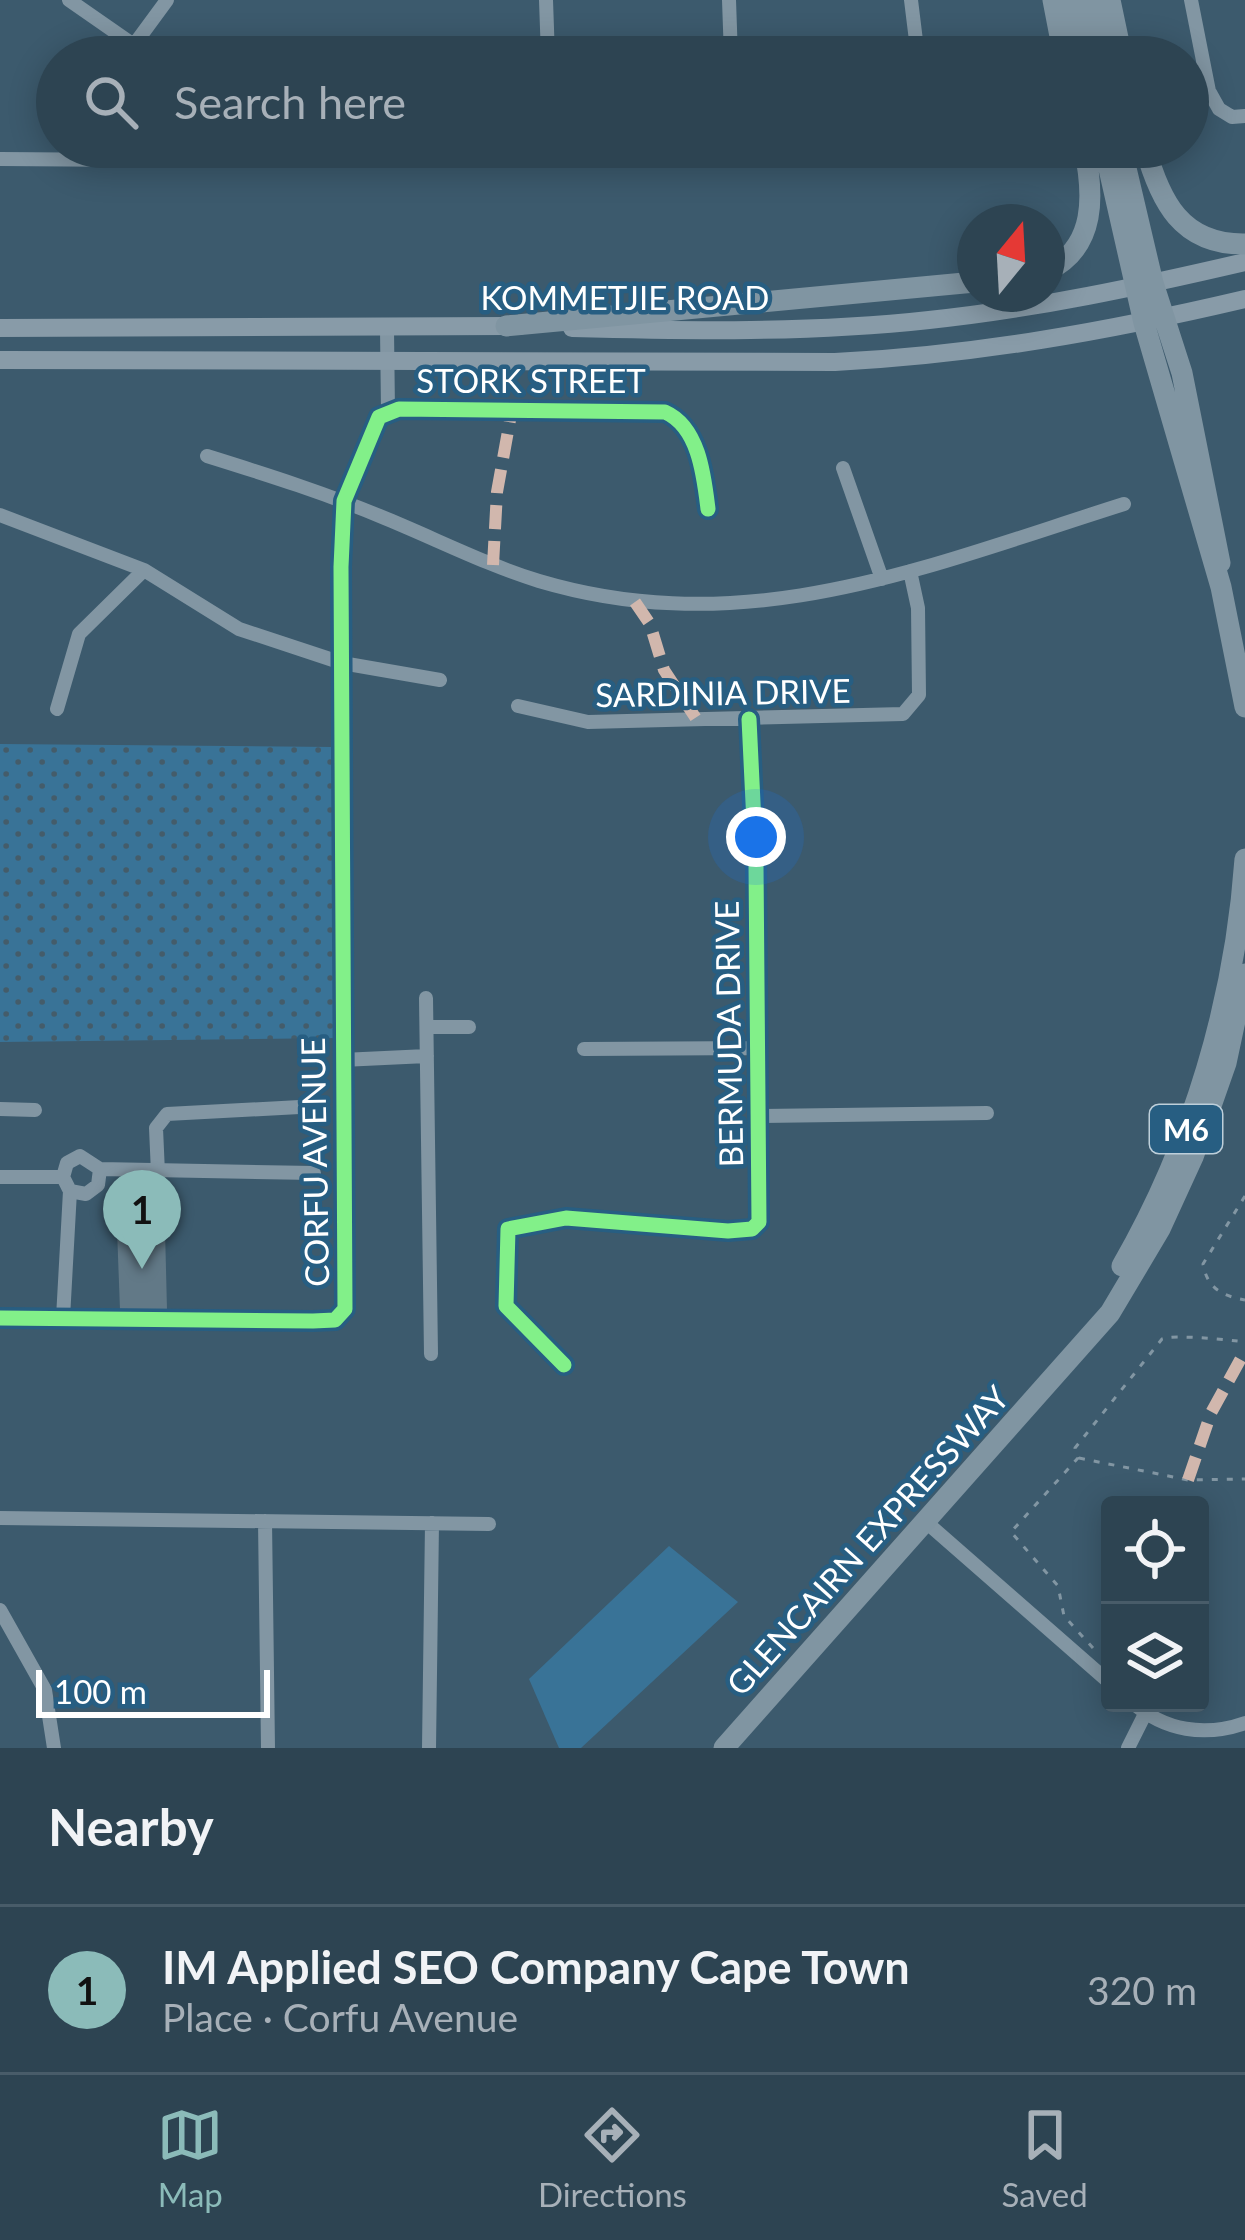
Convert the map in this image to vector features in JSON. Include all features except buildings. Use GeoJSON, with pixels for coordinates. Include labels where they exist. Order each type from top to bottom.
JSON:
{"type":"FeatureCollection","features":[{"type":"Feature","properties":{"kind":"main road"},"geometry":{"type":"LineString","coordinates":[[1053,0],[1060,36]]}},
{"type":"Feature","properties":{"kind":"main road"},"geometry":{"type":"LineString","coordinates":[[1069,0],[1078,36]]}},
{"type":"Feature","properties":{"kind":"main road"},"geometry":{"type":"LineString","coordinates":[[1090,0],[1097,36]]}},
{"type":"Feature","properties":{"kind":"main road"},"geometry":{"type":"LineString","coordinates":[[1110,0],[1118,36]]}},
{"type":"Feature","properties":{"kind":"main road"},"geometry":{"type":"LineString","coordinates":[[1065,257],[1077,248],[1089,222],[1087,168]]}},
{"type":"Feature","properties":{"kind":"main road"},"geometry":{"type":"LineString","coordinates":[[1110,168],[1153,321],[1194,425],[1218,537],[1221,587],[1245,707]]}},
{"type":"Feature","properties":{"kind":"main road"},"geometry":{"type":"LineString","coordinates":[[1124,168],[1144,285]]}},
{"type":"Feature","properties":{"kind":"main road"},"geometry":{"type":"LineString","coordinates":[[1151,168],[1156,186],[1178,221],[1213,242],[1245,244]]}},
{"type":"Feature","properties":{"kind":"main road","name":"KOMMETJIE ROAD"},"geometry":{"type":"LineString","coordinates":[[0,328],[728,330],[927,321],[1144,285],[1245,262]]}},
{"type":"Feature","properties":{"kind":"main road"},"geometry":{"type":"LineString","coordinates":[[506,326],[957,284]]}},
{"type":"Feature","properties":{"kind":"main road","name":"KOMMETJIE ROAD"},"geometry":{"type":"LineString","coordinates":[[0,360],[835,362],[938,357],[1153,321],[1245,298]]}},
{"type":"Feature","properties":{"kind":"main road","name":"GLENCAIRN EXPRESSWAY"},"geometry":{"type":"LineString","coordinates":[[1237,998],[1245,859]]}},
{"type":"Feature","properties":{"kind":"main road","name":"GLENCAIRN EXPRESSWAY"},"geometry":{"type":"LineString","coordinates":[[724,1748],[1057,1375],[1126,1260],[1165,1182],[1245,974]]}},
{"type":"Feature","properties":{"kind":"street"},"geometry":{"type":"LineString","coordinates":[[69,0],[121,36]]}},
{"type":"Feature","properties":{"kind":"street"},"geometry":{"type":"LineString","coordinates":[[141,36],[167,0]]}},
{"type":"Feature","properties":{"kind":"street"},"geometry":{"type":"LineString","coordinates":[[546,0],[547,36]]}},
{"type":"Feature","properties":{"kind":"street"},"geometry":{"type":"LineString","coordinates":[[729,0],[730,36]]}},
{"type":"Feature","properties":{"kind":"street"},"geometry":{"type":"LineString","coordinates":[[911,0],[915,36]]}},
{"type":"Feature","properties":{"kind":"street"},"geometry":{"type":"LineString","coordinates":[[1191,0],[1199,36]]}},
{"type":"Feature","properties":{"kind":"street"},"geometry":{"type":"LineString","coordinates":[[1209,84],[1212,98],[1232,117],[1245,116]]}},
{"type":"Feature","properties":{"kind":"street"},"geometry":{"type":"LineString","coordinates":[[0,159],[36,159]]}},
{"type":"Feature","properties":{"kind":"street"},"geometry":{"type":"LineString","coordinates":[[387,330],[388,411]]}},
{"type":"Feature","properties":{"kind":"street","name":"STORK STREET"},"geometry":{"type":"LineString","coordinates":[[342,663],[344,501],[367,439],[388,411],[665,412],[680,422],[692,441],[708,508]]}},
{"type":"Feature","properties":{"kind":"street"},"geometry":{"type":"LineString","coordinates":[[207,456],[344,501],[493,565],[620,600],[748,605],[836,593],[1124,505]]}},
{"type":"Feature","properties":{"kind":"street"},"geometry":{"type":"LineString","coordinates":[[843,468],[882,579]]}},
{"type":"Feature","properties":{"kind":"street"},"geometry":{"type":"LineString","coordinates":[[0,515],[144,570],[224,623],[342,663],[440,680]]}},
{"type":"Feature","properties":{"kind":"street"},"geometry":{"type":"LineString","coordinates":[[57,709],[79,634],[144,570]]}},
{"type":"Feature","properties":{"kind":"street","name":"SARDINIA DRIVE"},"geometry":{"type":"LineString","coordinates":[[518,706],[588,722],[895,717],[915,706],[919,695],[918,608],[910,571]]}},
{"type":"Feature","properties":{"kind":"street","name":"CORFU AVENUE"},"geometry":{"type":"LineString","coordinates":[[0,1318],[313,1321],[340,1316],[346,1306],[342,663]]}},
{"type":"Feature","properties":{"kind":"street","name":"BERMUDA DRIVE"},"geometry":{"type":"LineString","coordinates":[[564,1365],[506,1306],[507,1231],[539,1219],[566,1218],[752,1229],[758,1224],[749,718]]}},
{"type":"Feature","properties":{"kind":"street"},"geometry":{"type":"LineString","coordinates":[[426,998],[431,1354]]}},
{"type":"Feature","properties":{"kind":"street"},"geometry":{"type":"LineString","coordinates":[[427,1027],[469,1027]]}},
{"type":"Feature","properties":{"kind":"street"},"geometry":{"type":"LineString","coordinates":[[584,1049],[758,1048]]}},
{"type":"Feature","properties":{"kind":"street"},"geometry":{"type":"LineString","coordinates":[[342,1060],[428,1056]]}},
{"type":"Feature","properties":{"kind":"street"},"geometry":{"type":"LineString","coordinates":[[158,1173],[156,1128],[167,1114],[318,1106]]}},
{"type":"Feature","properties":{"kind":"street"},"geometry":{"type":"LineString","coordinates":[[0,1109],[35,1110]]}},
{"type":"Feature","properties":{"kind":"street"},"geometry":{"type":"LineString","coordinates":[[759,1116],[987,1113]]}},
{"type":"Feature","properties":{"kind":"street"},"geometry":{"type":"LineString","coordinates":[[63,1318],[68,1163],[80,1156],[100,1169],[314,1173]]}},
{"type":"Feature","properties":{"kind":"street"},"geometry":{"type":"LineString","coordinates":[[0,1177],[93,1190],[100,1169]]}},
{"type":"Feature","properties":{"kind":"street"},"geometry":{"type":"LineString","coordinates":[[0,1518],[489,1524]]}},
{"type":"Feature","properties":{"kind":"street"},"geometry":{"type":"LineString","coordinates":[[265,1521],[268,1748]]}},
{"type":"Feature","properties":{"kind":"street"},"geometry":{"type":"LineString","coordinates":[[926,1522],[1101,1676]]}},
{"type":"Feature","properties":{"kind":"street"},"geometry":{"type":"LineString","coordinates":[[429,1748],[432,1523]]}},
{"type":"Feature","properties":{"kind":"street"},"geometry":{"type":"LineString","coordinates":[[2,1618],[45,1690],[54,1748]]}},
{"type":"Feature","properties":{"kind":"street"},"geometry":{"type":"LineString","coordinates":[[1143,1712],[1168,1726],[1204,1731],[1245,1723]]}},
{"type":"Feature","properties":{"kind":"street"},"geometry":{"type":"LineString","coordinates":[[1128,1748],[1145,1714]]}},
{"type":"Feature","properties":{"kind":"path"},"geometry":{"type":"LineString","coordinates":[[1245,1196],[1203,1264],[1206,1280],[1218,1292],[1245,1300]]}},
{"type":"Feature","properties":{"kind":"path"},"geometry":{"type":"LineString","coordinates":[[1078,1458],[1075,1448],[1162,1339],[1245,1342]]}},
{"type":"Feature","properties":{"kind":"path"},"geometry":{"type":"LineString","coordinates":[[1092,1668],[1093,1645],[1064,1616],[1058,1586],[1011,1532],[1078,1458],[1088,1456],[1188,1480],[1245,1479]]}},
{"type":"Feature","properties":{"kind":"shaded area"},"geometry":{"type":"Polygon","coordinates":[[[0,744],[332,747],[336,1038],[0,1042],[0,744]]]}},
{"type":"Feature","properties":{"kind":"shaded area"},"geometry":{"type":"Polygon","coordinates":[[[669,1546],[738,1602],[581,1748],[559,1748],[529,1679],[669,1546]]]}},
{"type":"Feature","properties":{"kind":"marked path"},"geometry":{"type":"LineString","coordinates":[[493,565],[497,492],[512,409]]}},
{"type":"Feature","properties":{"kind":"marked path"},"geometry":{"type":"LineString","coordinates":[[635,602],[650,624],[664,670],[697,720]]}},
{"type":"Feature","properties":{"kind":"marked path"},"geometry":{"type":"LineString","coordinates":[[1188,1480],[1211,1413],[1245,1351]]}},
{"type":"Feature","properties":{"kind":"cycle path"},"geometry":{"type":"LineString","coordinates":[[0,1318],[313,1321],[335,1320],[345,1309],[341,567],[344,501],[379,417],[399,409],[665,412],[686,429],[692,441],[708,509]]}},
{"type":"Feature","properties":{"kind":"cycle path"},"geometry":{"type":"LineString","coordinates":[[564,1365],[506,1306],[508,1229],[566,1218],[728,1231],[752,1229],[759,1222],[756,865],[749,719]]}},
{"type":"Feature","properties":{"kind":"place","name":"IM Applied SEO Company Cape Town"},"geometry":{"type":"Point","coordinates":[142,1269]}}]}
